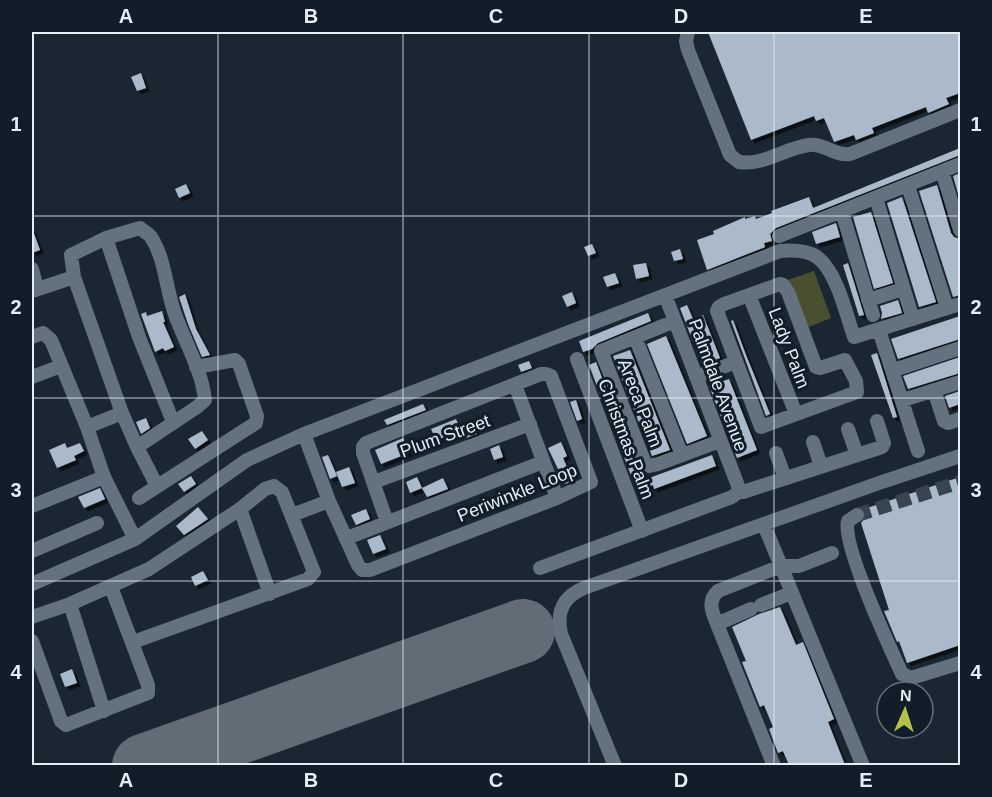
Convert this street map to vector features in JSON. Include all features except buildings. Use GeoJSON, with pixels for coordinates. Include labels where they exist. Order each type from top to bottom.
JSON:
{"type":"FeatureCollection","features":[{"type":"Feature","properties":{"kind":"street"},"geometry":{"type":"LineString","coordinates":[[688,32],[686,41],[688,50],[730,155],[739,162],[759,161],[803,146],[813,145],[837,154],[850,154],[960,110]]}},
{"type":"Feature","properties":{"kind":"street"},"geometry":{"type":"LineString","coordinates":[[779,236],[960,164]]}},
{"type":"Feature","properties":{"kind":"street"},"geometry":{"type":"LineString","coordinates":[[942,171],[960,230]]}},
{"type":"Feature","properties":{"kind":"street"},"geometry":{"type":"LineString","coordinates":[[32,584],[135,539],[247,460],[304,434],[780,251],[796,250],[816,256],[830,271],[854,337],[954,306],[908,186]]}},
{"type":"Feature","properties":{"kind":"street"},"geometry":{"type":"LineString","coordinates":[[876,198],[913,319]]}},
{"type":"Feature","properties":{"kind":"street"},"geometry":{"type":"LineString","coordinates":[[842,212],[873,315]]}},
{"type":"Feature","properties":{"kind":"street"},"geometry":{"type":"LineString","coordinates":[[136,447],[205,400],[204,389],[175,315],[160,259],[150,235],[140,228],[106,238],[71,255],[74,277],[122,413],[136,447],[157,486]]}},
{"type":"Feature","properties":{"kind":"street"},"geometry":{"type":"LineString","coordinates":[[106,238],[139,337],[173,423]]}},
{"type":"Feature","properties":{"kind":"street"},"geometry":{"type":"LineString","coordinates":[[32,269],[34,290],[74,277]]}},
{"type":"Feature","properties":{"kind":"street"},"geometry":{"type":"LineString","coordinates":[[783,285],[788,292],[816,367],[820,368],[845,360],[856,381],[857,392],[761,427],[717,311],[724,304],[749,295],[783,285]]}},
{"type":"Feature","properties":{"kind":"street"},"geometry":{"type":"LineString","coordinates":[[868,300],[903,289]]}},
{"type":"Feature","properties":{"kind":"street","name":"Palmdale Avenue"},"geometry":{"type":"LineString","coordinates":[[665,295],[738,489]]}},
{"type":"Feature","properties":{"kind":"street","name":"Lady Palm"},"geometry":{"type":"LineString","coordinates":[[749,295],[796,414]]}},
{"type":"Feature","properties":{"kind":"street"},"geometry":{"type":"LineString","coordinates":[[675,321],[635,337],[682,455],[720,441]]}},
{"type":"Feature","properties":{"kind":"street"},"geometry":{"type":"LineString","coordinates":[[879,330],[894,370],[918,451]]}},
{"type":"Feature","properties":{"kind":"street"},"geometry":{"type":"LineString","coordinates":[[32,337],[43,333],[51,340],[87,427],[104,477],[135,539]]}},
{"type":"Feature","properties":{"kind":"street","name":"Areca Palm"},"geometry":{"type":"LineString","coordinates":[[635,337],[601,351],[645,464],[649,466],[682,455]]}},
{"type":"Feature","properties":{"kind":"street"},"geometry":{"type":"LineString","coordinates":[[894,370],[960,348]]}},
{"type":"Feature","properties":{"kind":"street","name":"Christmas Palm"},"geometry":{"type":"LineString","coordinates":[[577,359],[642,531]]}},
{"type":"Feature","properties":{"kind":"street"},"geometry":{"type":"LineString","coordinates":[[139,498],[256,423],[257,416],[239,364],[235,360],[196,367]]}},
{"type":"Feature","properties":{"kind":"street"},"geometry":{"type":"LineString","coordinates":[[696,377],[736,362]]}},
{"type":"Feature","properties":{"kind":"street"},"geometry":{"type":"LineString","coordinates":[[32,377],[61,366]]}},
{"type":"Feature","properties":{"kind":"street","name":"Periwinkle Loop"},"geometry":{"type":"LineString","coordinates":[[347,538],[358,565],[362,570],[370,570],[557,498],[588,484],[591,479],[551,376],[541,374],[366,443],[363,453],[374,482]]}},
{"type":"Feature","properties":{"kind":"street"},"geometry":{"type":"LineString","coordinates":[[903,400],[960,382]]}},
{"type":"Feature","properties":{"kind":"street"},"geometry":{"type":"LineString","coordinates":[[514,385],[557,498]]}},
{"type":"Feature","properties":{"kind":"street"},"geometry":{"type":"LineString","coordinates":[[934,390],[944,421],[948,423],[960,419]]}},
{"type":"Feature","properties":{"kind":"street"},"geometry":{"type":"LineString","coordinates":[[87,427],[122,413]]}},
{"type":"Feature","properties":{"kind":"street"},"geometry":{"type":"LineString","coordinates":[[540,568],[732,497],[738,489],[743,492],[882,447],[884,442],[877,420]]}},
{"type":"Feature","properties":{"kind":"street","name":"Plum Street"},"geometry":{"type":"LineString","coordinates":[[374,482],[530,424]]}},
{"type":"Feature","properties":{"kind":"street"},"geometry":{"type":"LineString","coordinates":[[848,429],[857,455]]}},
{"type":"Feature","properties":{"kind":"street"},"geometry":{"type":"LineString","coordinates":[[304,434],[329,501],[347,538],[543,462]]}},
{"type":"Feature","properties":{"kind":"street"},"geometry":{"type":"LineString","coordinates":[[813,442],[821,466]]}},
{"type":"Feature","properties":{"kind":"street"},"geometry":{"type":"LineString","coordinates":[[776,453],[785,478]]}},
{"type":"Feature","properties":{"kind":"street"},"geometry":{"type":"LineString","coordinates":[[615,765],[561,634],[559,619],[562,604],[570,595],[584,588],[960,456]]}},
{"type":"Feature","properties":{"kind":"street"},"geometry":{"type":"LineString","coordinates":[[32,506],[104,477]]}},
{"type":"Feature","properties":{"kind":"street"},"geometry":{"type":"LineString","coordinates":[[374,482],[387,522]]}},
{"type":"Feature","properties":{"kind":"street"},"geometry":{"type":"LineString","coordinates":[[32,617],[70,604],[149,569],[240,509],[265,489],[274,486],[282,492],[314,572],[308,579],[134,642]]}},
{"type":"Feature","properties":{"kind":"street"},"geometry":{"type":"LineString","coordinates":[[292,515],[329,501]]}},
{"type":"Feature","properties":{"kind":"street"},"geometry":{"type":"LineString","coordinates":[[240,509],[270,594]]}},
{"type":"Feature","properties":{"kind":"street"},"geometry":{"type":"LineString","coordinates":[[857,515],[848,520],[848,536],[867,594],[902,674],[911,678],[960,663]]}},
{"type":"Feature","properties":{"kind":"street"},"geometry":{"type":"LineString","coordinates":[[32,551],[97,523]]}},
{"type":"Feature","properties":{"kind":"street"},"geometry":{"type":"LineString","coordinates":[[764,525],[863,765]]}},
{"type":"Feature","properties":{"kind":"street"},"geometry":{"type":"LineString","coordinates":[[774,765],[717,624],[711,603],[714,594],[718,591],[780,566],[799,566],[832,553]]}},
{"type":"Feature","properties":{"kind":"street"},"geometry":{"type":"LineString","coordinates":[[32,642],[61,721],[66,725],[148,693],[148,685],[134,642],[111,587]]}},
{"type":"Feature","properties":{"kind":"street"},"geometry":{"type":"LineString","coordinates":[[717,624],[791,593]]}},
{"type":"Feature","properties":{"kind":"street"},"geometry":{"type":"LineString","coordinates":[[70,604],[104,711]]}},
{"type":"Feature","properties":{"kind":"street"},"geometry":{"type":"LineString","coordinates":[[933,671],[946,662],[960,657]]}},
{"type":"Feature","properties":{"kind":"green space"},"geometry":{"type":"Polygon","coordinates":[[[814,271],[831,318],[806,328],[788,280],[814,271]]]}},
{"type":"Feature","properties":{"kind":"runway"},"geometry":{"type":"LineString","coordinates":[[144,766],[523,631]]}},
{"type":"Feature","properties":{"kind":"tunnel"},"geometry":{"type":"LineString","coordinates":[[857,515],[960,482]]}}]}
